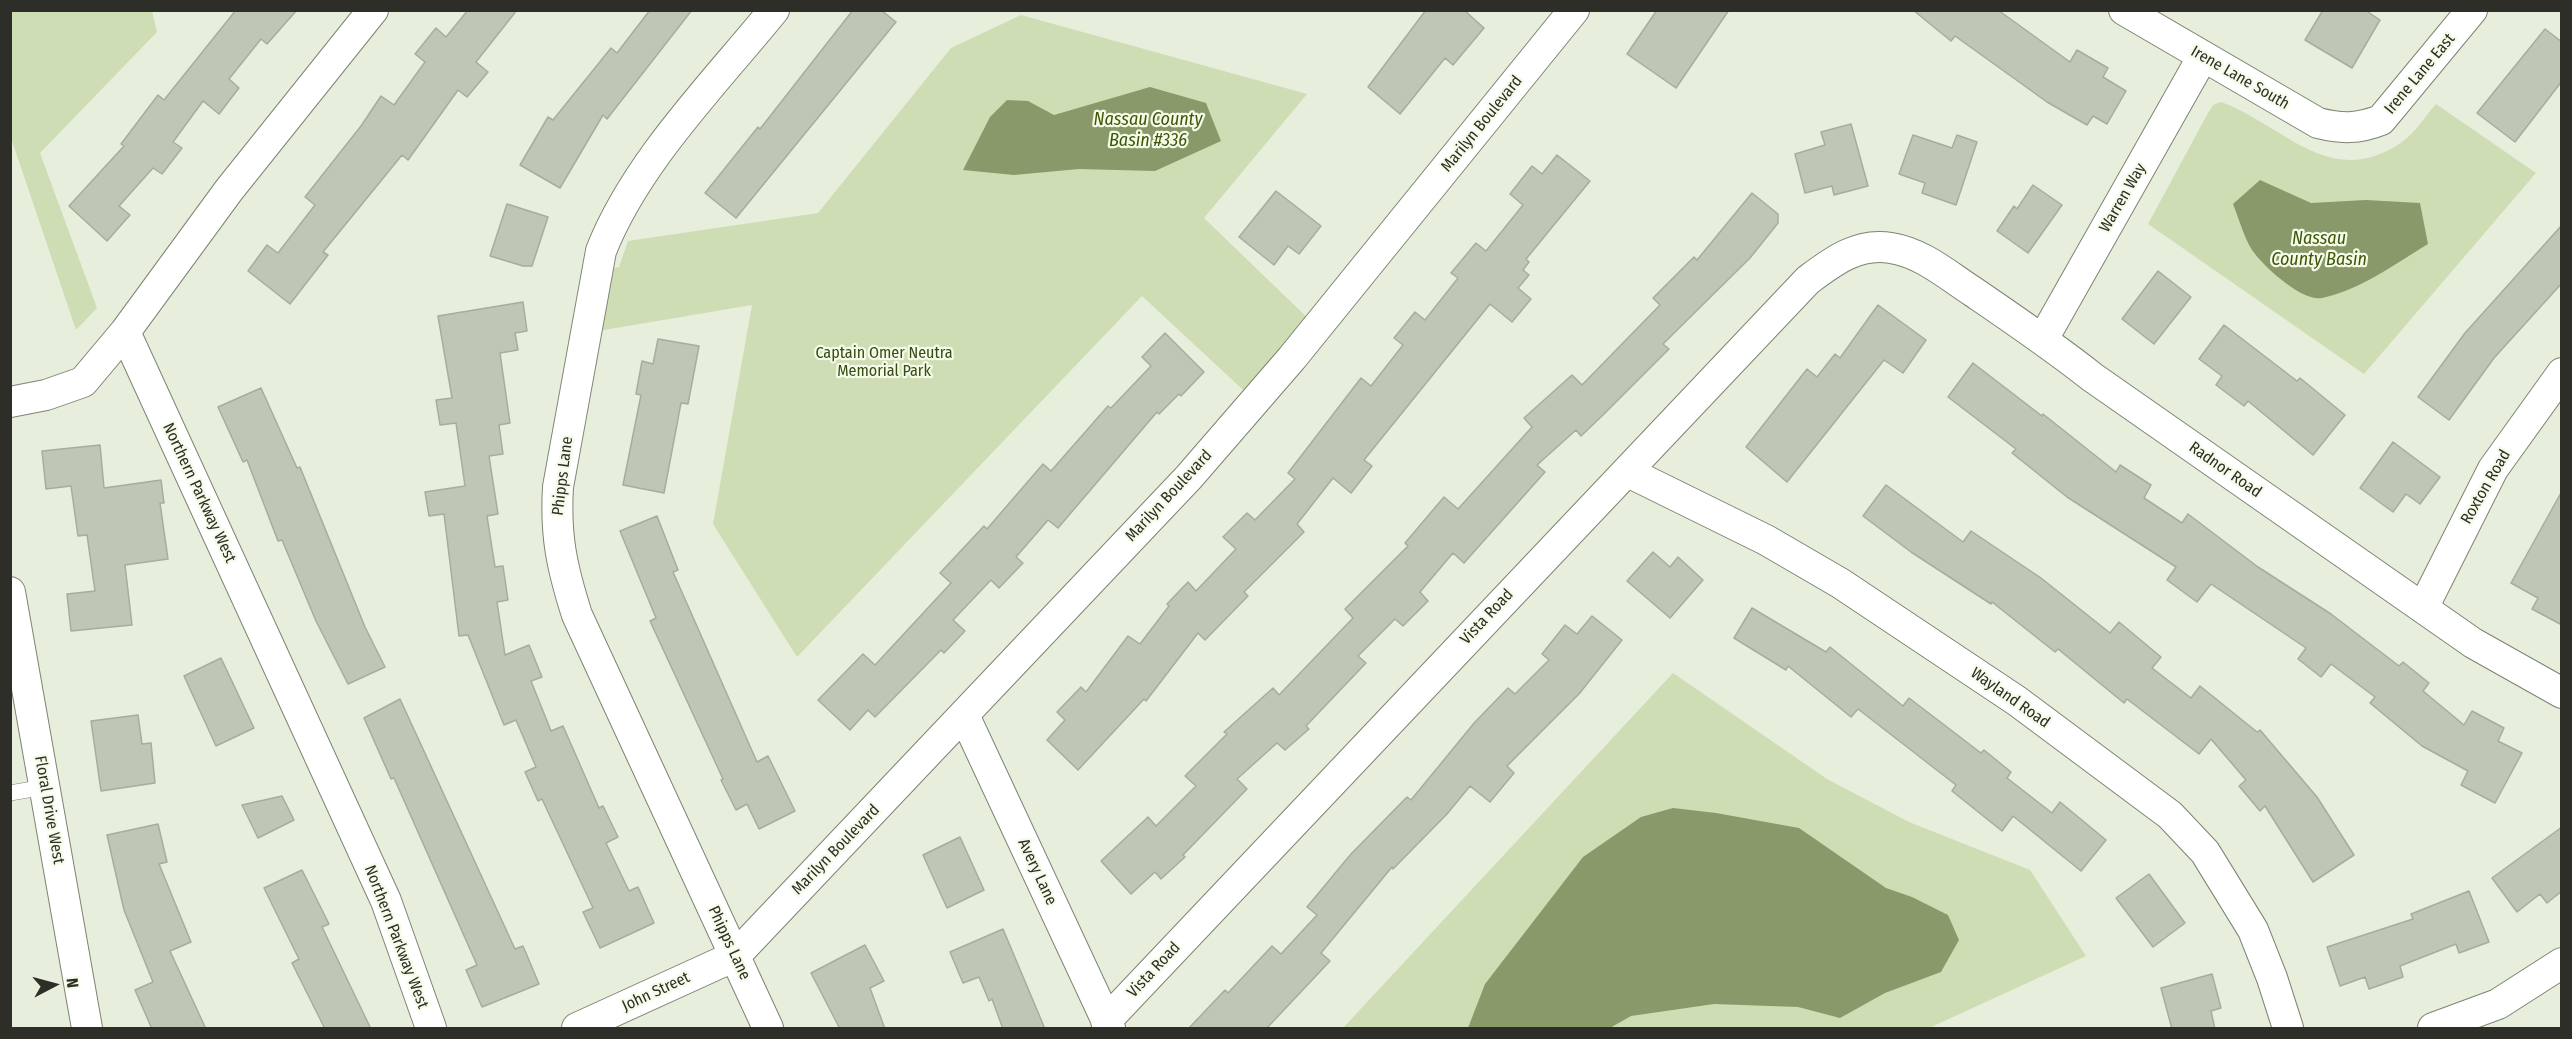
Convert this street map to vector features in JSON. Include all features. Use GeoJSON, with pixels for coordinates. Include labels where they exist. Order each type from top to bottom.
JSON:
{"type":"FeatureCollection","features":[{"type":"Feature","properties":{"kind":"street"},"geometry":{"type":"LineString","coordinates":[[10,402],[46,395],[83,382],[125,332],[229,190],[373,10]]}},
{"type":"Feature","properties":{"kind":"street","name":"Phipps Lane"},"geometry":{"type":"LineString","coordinates":[[768,1029],[577,615],[561,566],[556,517],[558,487],[601,250],[615,216],[650,163],[774,10]]}},
{"type":"Feature","properties":{"kind":"street","name":"Marilyn Boulevard"},"geometry":{"type":"LineString","coordinates":[[735,956],[1189,477],[1284,369],[1574,10]]}},
{"type":"Feature","properties":{"kind":"street","name":"Irene Lane South"},"geometry":{"type":"LineString","coordinates":[[2124,10],[2202,58],[2318,123],[2340,129],[2362,127]]}},
{"type":"Feature","properties":{"kind":"street","name":"Irene Lane East"},"geometry":{"type":"LineString","coordinates":[[2362,127],[2381,120],[2472,10]]}},
{"type":"Feature","properties":{"kind":"street","name":"Warren Way"},"geometry":{"type":"LineString","coordinates":[[2043,339],[2202,58]]}},
{"type":"Feature","properties":{"kind":"street","name":"Radnor Road"},"geometry":{"type":"LineString","coordinates":[[1889,248],[1920,257],[2043,339],[2092,377],[2422,608],[2473,642],[2562,693]]}},
{"type":"Feature","properties":{"kind":"street","name":"Vista Road"},"geometry":{"type":"LineString","coordinates":[[1108,1025],[1544,556],[1628,472],[1808,280],[1836,259],[1855,251],[1889,248]]}},
{"type":"Feature","properties":{"kind":"street","name":"Northern Parkway West"},"geometry":{"type":"LineString","coordinates":[[125,332],[386,901],[430,1029]]}},
{"type":"Feature","properties":{"kind":"street","name":"Roxton Road"},"geometry":{"type":"LineString","coordinates":[[2422,608],[2493,469],[2562,373]]}},
{"type":"Feature","properties":{"kind":"street","name":"Wayland Road"},"geometry":{"type":"LineString","coordinates":[[1628,472],[1766,540],[1840,583],[2017,702],[2170,815],[2205,852],[2253,930],[2272,978],[2288,1029]]}},
{"type":"Feature","properties":{"kind":"street","name":"Floral Drive West"},"geometry":{"type":"LineString","coordinates":[[11,594],[20,696],[45,787],[87,1029]]}},
{"type":"Feature","properties":{"kind":"street","name":"Avery Lane"},"geometry":{"type":"LineString","coordinates":[[964,715],[1108,1025]]}},
{"type":"Feature","properties":{"kind":"street","name":"John Street"},"geometry":{"type":"LineString","coordinates":[[577,1029],[735,956]]}},
{"type":"Feature","properties":{"kind":"street"},"geometry":{"type":"LineString","coordinates":[[2433,1029],[2498,1004],[2562,963]]}},
{"type":"Feature","properties":{"kind":"lane"},"geometry":{"type":"LineString","coordinates":[[10,793],[45,787]]}},
{"type":"Feature","properties":{"kind":"green space"},"geometry":{"type":"Polygon","coordinates":[[[10,11],[152,11],[157,32],[40,153],[97,308],[76,330],[11,138],[10,11]]]}},
{"type":"Feature","properties":{"kind":"green space","name":"Captain Omer Neutra Memorial Park"},"geometry":{"type":"Polygon","coordinates":[[[1021,15],[1307,94],[1204,218],[1317,327],[1255,401],[1142,296],[797,657],[713,524],[752,305],[586,333],[597,271],[619,267],[628,241],[818,213],[951,48],[1021,15]]]}},
{"type":"Feature","properties":{"kind":"green space"},"geometry":{"type":"Polygon","coordinates":[[[2221,102],[2244,112],[2308,149],[2329,157],[2352,160],[2376,156],[2402,142],[2436,104],[2536,173],[2364,374],[2148,224],[2208,113],[2213,105],[2221,102]]]}},
{"type":"Feature","properties":{"kind":"green space"},"geometry":{"type":"Polygon","coordinates":[[[1673,673],[1827,779],[1909,822],[2030,870],[2086,956],[1929,1028],[1343,1028],[1673,673]]]}},
{"type":"Feature","properties":{"kind":"water","name":"Nassau County Basin #336"},"geometry":{"type":"Polygon","coordinates":[[[1150,87],[1206,103],[1221,141],[1155,171],[1079,169],[1014,175],[963,170],[990,117],[1007,100],[1028,101],[1054,115],[1150,87]]]}},
{"type":"Feature","properties":{"kind":"water","name":"Nassau County Basin"},"geometry":{"type":"Polygon","coordinates":[[[2260,180],[2311,203],[2366,200],[2420,203],[2428,244],[2377,276],[2350,289],[2322,298],[2314,298],[2284,282],[2265,265],[2246,239],[2233,204],[2260,180]]]}},
{"type":"Feature","properties":{"kind":"water"},"geometry":{"type":"Polygon","coordinates":[[[1673,808],[1716,813],[1799,828],[1886,888],[1912,897],[1948,915],[1959,940],[1941,972],[1885,993],[1840,1018],[1798,1007],[1714,1004],[1631,1016],[1610,1028],[1468,1028],[1485,984],[1583,857],[1641,817],[1673,808]]]}},
{"type":"Feature","properties":{"kind":"building"},"geometry":{"type":"Polygon","coordinates":[[[236,10],[297,10],[267,44],[261,39],[229,79],[239,88],[219,114],[203,101],[173,142],[182,148],[162,174],[153,168],[119,206],[130,215],[107,241],[69,206],[124,146],[121,144],[158,95],[164,100],[236,10]]]}},
{"type":"Feature","properties":{"kind":"building"},"geometry":{"type":"Polygon","coordinates":[[[468,10],[517,10],[476,62],[488,72],[467,97],[458,90],[408,160],[402,155],[323,252],[328,255],[290,304],[248,271],[267,245],[278,253],[315,205],[305,197],[361,126],[381,96],[394,105],[425,62],[415,54],[436,28],[446,37],[468,10]]]}},
{"type":"Feature","properties":{"kind":"building"},"geometry":{"type":"Polygon","coordinates":[[[650,10],[692,10],[607,119],[603,115],[560,188],[520,165],[548,117],[553,120],[611,48],[617,53],[650,10]]]}},
{"type":"Feature","properties":{"kind":"building"},"geometry":{"type":"Polygon","coordinates":[[[853,10],[881,10],[896,22],[736,218],[705,193],[758,127],[760,129],[853,10]]]}},
{"type":"Feature","properties":{"kind":"building"},"geometry":{"type":"Polygon","coordinates":[[[1426,10],[1464,10],[1484,28],[1453,65],[1445,58],[1400,114],[1368,87],[1426,10]]]}},
{"type":"Feature","properties":{"kind":"building"},"geometry":{"type":"Polygon","coordinates":[[[1657,10],[1729,10],[1676,88],[1627,54],[1657,10]]]}},
{"type":"Feature","properties":{"kind":"building"},"geometry":{"type":"Polygon","coordinates":[[[1913,10],[1998,10],[2070,62],[2077,50],[2108,68],[2103,77],[2126,91],[2107,124],[2093,116],[2087,125],[2047,102],[1955,36],[1951,41],[1913,10]]]}},
{"type":"Feature","properties":{"kind":"building"},"geometry":{"type":"Polygon","coordinates":[[[2323,10],[2365,10],[2380,20],[2352,68],[2305,40],[2323,10]]]}},
{"type":"Feature","properties":{"kind":"building"},"geometry":{"type":"Polygon","coordinates":[[[2545,29],[2562,42],[2562,81],[2515,142],[2477,113],[2545,29]]]}},
{"type":"Feature","properties":{"kind":"building"},"geometry":{"type":"Polygon","coordinates":[[[1851,124],[1868,186],[1834,195],[1832,186],[1805,193],[1795,154],[1825,145],[1821,132],[1851,124]]]}},
{"type":"Feature","properties":{"kind":"building"},"geometry":{"type":"Polygon","coordinates":[[[1913,135],[1952,148],[1957,135],[1977,142],[1956,205],[1922,193],[1925,183],[1899,174],[1913,135]]]}},
{"type":"Feature","properties":{"kind":"building"},"geometry":{"type":"Polygon","coordinates":[[[1557,155],[1590,181],[1526,259],[1529,262],[1523,270],[1529,275],[1518,288],[1531,299],[1512,322],[1490,304],[1364,460],[1372,466],[1351,493],[1333,478],[1297,524],[1304,532],[1244,592],[1248,596],[1205,640],[1198,633],[1146,701],[1144,699],[1078,770],[1047,740],[1065,720],[1057,712],[1081,687],[1086,692],[1128,636],[1140,644],[1169,606],[1167,604],[1188,582],[1196,591],[1236,549],[1223,537],[1247,513],[1255,520],[1295,479],[1288,473],[1361,378],[1371,386],[1403,345],[1394,338],[1415,312],[1425,320],[1458,278],[1451,273],[1476,243],[1486,251],[1523,205],[1510,194],[1532,166],[1542,174],[1557,155]]]}},
{"type":"Feature","properties":{"kind":"building"},"geometry":{"type":"Polygon","coordinates":[[[2033,185],[2062,205],[2028,253],[1997,231],[2014,206],[2017,209],[2033,185]]]}},
{"type":"Feature","properties":{"kind":"building"},"geometry":{"type":"Polygon","coordinates":[[[1276,191],[1321,226],[1299,254],[1288,246],[1274,265],[1239,237],[1276,191]]]}},
{"type":"Feature","properties":{"kind":"building"},"geometry":{"type":"Polygon","coordinates":[[[1752,193],[1778,214],[1778,223],[1750,258],[1663,344],[1669,349],[1604,414],[1581,436],[1576,430],[1537,465],[1545,472],[1464,563],[1453,553],[1420,592],[1428,601],[1403,626],[1395,619],[1358,656],[1366,663],[1306,726],[1309,729],[1285,750],[1277,743],[1237,779],[1247,789],[1183,855],[1185,857],[1161,879],[1155,872],[1131,894],[1101,861],[1148,817],[1156,826],[1196,786],[1185,776],[1227,734],[1224,732],[1273,688],[1279,695],[1353,618],[1345,609],[1408,546],[1405,543],[1444,497],[1458,509],[1532,427],[1524,418],[1572,375],[1582,385],[1660,305],[1653,298],[1694,257],[1697,260],[1752,193]]]}},
{"type":"Feature","properties":{"kind":"building"},"geometry":{"type":"Polygon","coordinates":[[[507,204],[548,217],[532,266],[523,266],[490,256],[507,204]]]}},
{"type":"Feature","properties":{"kind":"building"},"geometry":{"type":"Polygon","coordinates":[[[2562,225],[2562,283],[2494,358],[2449,420],[2418,397],[2465,333],[2562,225]]]}},
{"type":"Feature","properties":{"kind":"building"},"geometry":{"type":"Polygon","coordinates":[[[2158,271],[2191,297],[2154,344],[2122,319],[2158,271]]]}},
{"type":"Feature","properties":{"kind":"building"},"geometry":{"type":"Polygon","coordinates":[[[523,302],[527,331],[515,333],[518,350],[500,353],[510,423],[499,425],[503,454],[489,456],[498,514],[487,516],[495,567],[503,566],[508,600],[497,602],[505,655],[529,645],[542,677],[531,681],[551,731],[563,726],[599,808],[603,806],[618,837],[606,843],[629,891],[638,887],[654,923],[600,948],[583,912],[593,908],[542,799],[538,801],[525,772],[536,767],[516,720],[504,725],[468,635],[459,636],[444,514],[429,516],[425,492],[465,486],[456,423],[440,425],[436,400],[452,398],[438,316],[523,302]]]}},
{"type":"Feature","properties":{"kind":"building"},"geometry":{"type":"Polygon","coordinates":[[[1878,305],[1926,340],[1903,373],[1884,360],[1787,482],[1746,447],[1807,369],[1817,377],[1835,354],[1840,358],[1878,305]]]}},
{"type":"Feature","properties":{"kind":"building"},"geometry":{"type":"Polygon","coordinates":[[[2224,325],[2297,381],[2300,378],[2345,415],[2313,455],[2248,401],[2244,406],[2216,385],[2222,376],[2199,359],[2224,325]]]}},
{"type":"Feature","properties":{"kind":"building"},"geometry":{"type":"Polygon","coordinates":[[[1165,333],[1204,372],[1181,396],[1179,394],[1159,414],[1157,412],[1058,528],[1048,520],[1016,557],[1023,563],[999,588],[991,580],[953,620],[965,631],[944,653],[941,650],[875,717],[868,710],[850,730],[818,700],[863,654],[875,665],[951,583],[940,573],[984,526],[987,529],[1043,464],[1051,471],[1108,406],[1111,408],[1151,366],[1142,357],[1165,333]]]}},
{"type":"Feature","properties":{"kind":"building"},"geometry":{"type":"Polygon","coordinates":[[[658,339],[699,346],[688,404],[681,403],[664,493],[623,485],[641,395],[636,394],[642,361],[653,364],[658,339]]]}},
{"type":"Feature","properties":{"kind":"building"},"geometry":{"type":"Polygon","coordinates":[[[1973,363],[2042,416],[2043,414],[2116,472],[2120,465],[2151,485],[2144,498],[2182,523],[2188,514],[2258,567],[2331,614],[2399,666],[2403,662],[2429,683],[2423,691],[2464,725],[2472,711],[2504,728],[2498,741],[2522,753],[2495,803],[2461,785],[2468,771],[2422,746],[2370,703],[2375,697],[2331,664],[2321,677],[2298,659],[2306,648],[2211,584],[2197,602],[2167,580],[2176,567],[2067,497],[2012,453],[2016,449],[1948,397],[1973,363]]]}},
{"type":"Feature","properties":{"kind":"building"},"geometry":{"type":"Polygon","coordinates":[[[261,388],[297,468],[300,467],[365,627],[385,667],[348,684],[316,621],[282,540],[278,541],[247,460],[243,462],[218,407],[261,388]]]}},
{"type":"Feature","properties":{"kind":"building"},"geometry":{"type":"Polygon","coordinates":[[[2393,442],[2440,477],[2420,504],[2406,494],[2393,512],[2360,488],[2393,442]]]}},
{"type":"Feature","properties":{"kind":"building"},"geometry":{"type":"Polygon","coordinates":[[[100,445],[104,488],[161,480],[164,503],[160,503],[168,559],[125,565],[132,625],[71,631],[67,594],[95,591],[87,535],[78,536],[71,486],[46,489],[42,451],[100,445]]]}},
{"type":"Feature","properties":{"kind":"building"},"geometry":{"type":"Polygon","coordinates":[[[1886,485],[1963,542],[1971,531],[2041,578],[2110,633],[2119,622],[2161,657],[2152,668],[2191,698],[2200,686],[2257,732],[2260,730],[2317,797],[2354,855],[2313,882],[2265,806],[2260,811],[2239,786],[2246,780],[2211,739],[2199,754],[2127,699],[2124,703],[2058,649],[2055,652],[1992,602],[1991,604],[1911,552],[1863,516],[1886,485]]]}},
{"type":"Feature","properties":{"kind":"building"},"geometry":{"type":"Polygon","coordinates":[[[2562,491],[2562,625],[2532,609],[2538,598],[2511,583],[2562,491]]]}},
{"type":"Feature","properties":{"kind":"building"},"geometry":{"type":"Polygon","coordinates":[[[657,516],[678,570],[673,572],[757,762],[768,756],[795,811],[759,829],[747,804],[736,810],[721,780],[723,779],[650,621],[656,618],[620,531],[657,516]]]}},
{"type":"Feature","properties":{"kind":"building"},"geometry":{"type":"Polygon","coordinates":[[[1653,552],[1670,567],[1678,557],[1703,580],[1670,618],[1627,581],[1653,552]]]}},
{"type":"Feature","properties":{"kind":"building"},"geometry":{"type":"Polygon","coordinates":[[[1752,608],[1826,652],[1830,647],[1903,706],[1909,698],[1981,753],[1984,750],[2011,772],[2007,778],[2052,813],[2060,802],[2106,840],[2081,871],[2013,816],[2002,831],[1952,791],[1956,785],[1858,709],[1851,717],[1788,666],[1786,670],[1734,638],[1752,608]]]}},
{"type":"Feature","properties":{"kind":"building"},"geometry":{"type":"Polygon","coordinates":[[[1592,616],[1622,640],[1579,694],[1507,766],[1514,773],[1490,802],[1470,786],[1447,814],[1393,869],[1392,867],[1321,953],[1330,961],[1266,1029],[1188,1029],[1225,990],[1228,993],[1272,946],[1281,954],[1317,915],[1307,907],[1351,854],[1407,797],[1411,800],[1475,722],[1508,688],[1515,694],[1549,660],[1542,654],[1565,625],[1577,634],[1592,616]]]}},
{"type":"Feature","properties":{"kind":"building"},"geometry":{"type":"Polygon","coordinates":[[[221,658],[254,728],[216,746],[184,676],[221,658]]]}},
{"type":"Feature","properties":{"kind":"building"},"geometry":{"type":"Polygon","coordinates":[[[400,699],[515,949],[523,946],[539,984],[482,1007],[466,970],[477,965],[394,778],[391,779],[364,718],[400,699]]]}},
{"type":"Feature","properties":{"kind":"building"},"geometry":{"type":"Polygon","coordinates":[[[138,715],[142,744],[151,743],[155,783],[101,791],[91,721],[138,715]]]}},
{"type":"Feature","properties":{"kind":"building"},"geometry":{"type":"Polygon","coordinates":[[[282,796],[294,820],[258,838],[242,805],[282,796]]]}},
{"type":"Feature","properties":{"kind":"building"},"geometry":{"type":"Polygon","coordinates":[[[158,824],[167,862],[159,864],[191,942],[170,951],[206,1029],[152,1029],[135,990],[153,982],[124,910],[107,835],[158,824]]]}},
{"type":"Feature","properties":{"kind":"building"},"geometry":{"type":"Polygon","coordinates":[[[2562,827],[2562,891],[2547,903],[2540,894],[2517,912],[2492,878],[2562,827]]]}},
{"type":"Feature","properties":{"kind":"building"},"geometry":{"type":"Polygon","coordinates":[[[960,837],[984,890],[947,908],[923,855],[960,837]]]}},
{"type":"Feature","properties":{"kind":"building"},"geometry":{"type":"Polygon","coordinates":[[[302,870],[329,924],[322,927],[371,1029],[325,1029],[292,963],[299,959],[264,888],[302,870]]]}},
{"type":"Feature","properties":{"kind":"building"},"geometry":{"type":"Polygon","coordinates":[[[2149,874],[2185,923],[2153,947],[2116,898],[2149,874]]]}},
{"type":"Feature","properties":{"kind":"building"},"geometry":{"type":"Polygon","coordinates":[[[2469,891],[2489,942],[2459,953],[2456,944],[2400,966],[2403,977],[2369,989],[2365,977],[2340,986],[2327,947],[2413,919],[2411,914],[2469,891]]]}},
{"type":"Feature","properties":{"kind":"building"},"geometry":{"type":"Polygon","coordinates":[[[1003,929],[1045,1029],[1003,1029],[992,999],[989,1001],[979,977],[963,983],[950,952],[1003,929]]]}},
{"type":"Feature","properties":{"kind":"building"},"geometry":{"type":"Polygon","coordinates":[[[865,945],[884,981],[870,988],[885,1029],[840,1029],[811,973],[865,945]]]}},
{"type":"Feature","properties":{"kind":"building"},"geometry":{"type":"Polygon","coordinates":[[[2212,974],[2221,1008],[2211,1011],[2215,1029],[2172,1029],[2161,988],[2212,974]]]}}]}
